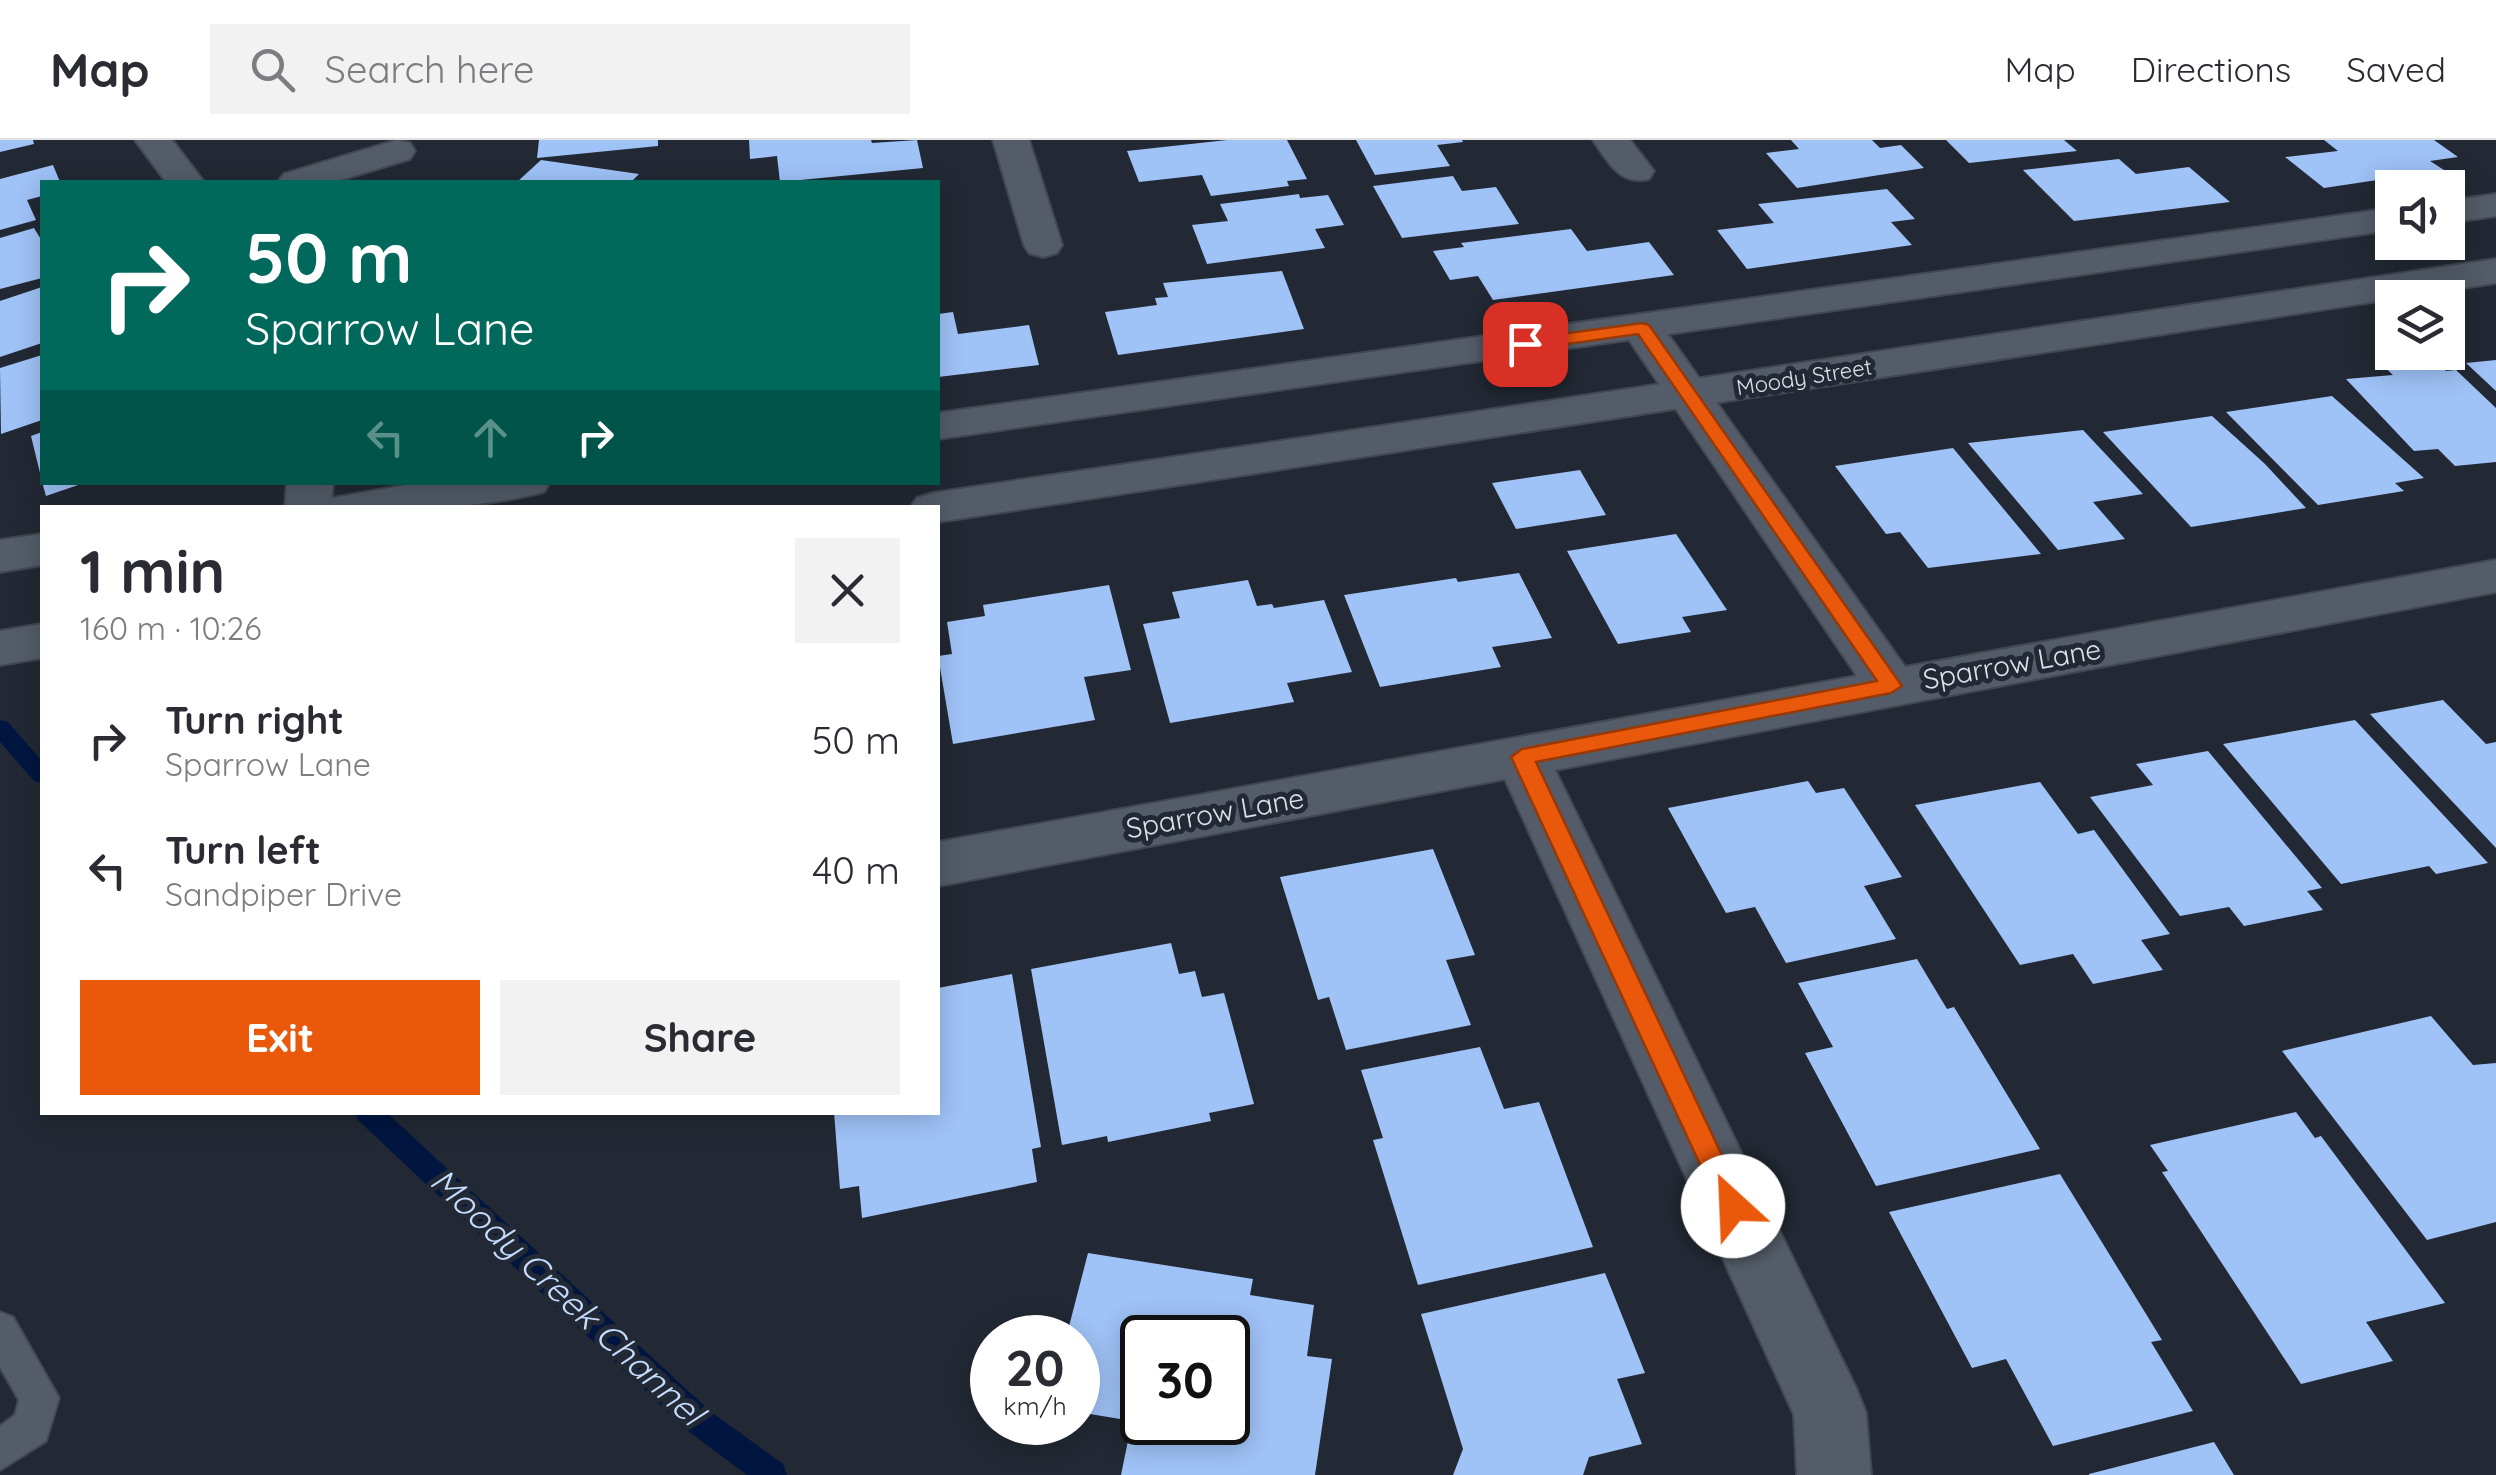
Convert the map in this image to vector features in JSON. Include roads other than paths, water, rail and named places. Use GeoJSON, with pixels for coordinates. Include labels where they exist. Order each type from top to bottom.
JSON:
{"type":"FeatureCollection","features":[{"type":"Feature","properties":{"kind":"main road"},"geometry":{"type":"LineString","coordinates":[[153,140],[183,180]]}},
{"type":"Feature","properties":{"kind":"main road"},"geometry":{"type":"LineString","coordinates":[[1011,140],[1043,245]]}},
{"type":"Feature","properties":{"kind":"main road"},"geometry":{"type":"LineString","coordinates":[[1611,140],[1636,171]]}},
{"type":"Feature","properties":{"kind":"main road"},"geometry":{"type":"LineString","coordinates":[[304,180],[398,151]]}},
{"type":"Feature","properties":{"kind":"main road"},"geometry":{"type":"LineString","coordinates":[[2465,210],[2496,205]]}},
{"type":"Feature","properties":{"kind":"main road"},"geometry":{"type":"LineString","coordinates":[[940,426],[2375,221]]}},
{"type":"Feature","properties":{"kind":"main road","name":"Moody Street"},"geometry":{"type":"LineString","coordinates":[[940,507],[2496,271]]}},
{"type":"Feature","properties":{"kind":"main road"},"geometry":{"type":"LineString","coordinates":[[1642,328],[1891,686]]}},
{"type":"Feature","properties":{"kind":"main road"},"geometry":{"type":"LineString","coordinates":[[369,505],[507,485]]}},
{"type":"Feature","properties":{"kind":"main road"},"geometry":{"type":"LineString","coordinates":[[0,556],[40,550]]}},
{"type":"Feature","properties":{"kind":"main road","name":"Sparrow Lane"},"geometry":{"type":"LineString","coordinates":[[940,864],[2496,576]]}},
{"type":"Feature","properties":{"kind":"main road"},"geometry":{"type":"LineString","coordinates":[[0,648],[40,642]]}},
{"type":"Feature","properties":{"kind":"main road"},"geometry":{"type":"LineString","coordinates":[[1522,757],[1830,1412],[1834,1475]]}},
{"type":"Feature","properties":{"kind":"lane"},"geometry":{"type":"LineString","coordinates":[[0,1330],[40,1398],[32,1427],[0,1450]]}},
{"type":"Feature","properties":{"kind":"waterway","name":"Moody Creek Channel"},"geometry":{"type":"LineString","coordinates":[[0,728],[40,773]]}},
{"type":"Feature","properties":{"kind":"waterway","name":"Moody Creek Channel"},"geometry":{"type":"LineString","coordinates":[[370,1115],[699,1421],[772,1475]]}}]}
